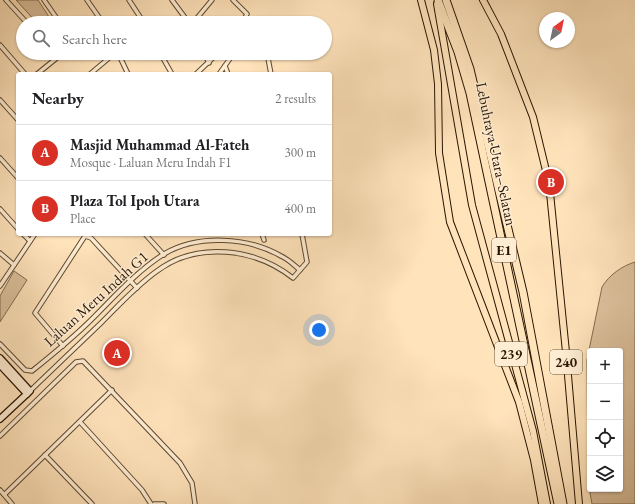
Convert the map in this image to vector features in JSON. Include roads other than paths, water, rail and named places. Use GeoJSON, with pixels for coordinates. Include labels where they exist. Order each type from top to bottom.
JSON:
{"type":"FeatureCollection","features":[{"type":"Feature","properties":{"kind":"highway","name":"Lebuhraya Utara–Selatan"},"geometry":{"type":"LineString","coordinates":[[438,0],[458,52],[470,93],[558,504]]}},
{"type":"Feature","properties":{"kind":"highway","name":"Lebuhraya Utara–Selatan"},"geometry":{"type":"LineString","coordinates":[[446,0],[470,69],[523,292],[563,504]]}},
{"type":"Feature","properties":{"kind":"main road"},"geometry":{"type":"LineString","coordinates":[[421,0],[434,50],[438,84],[439,153],[450,222],[519,402],[534,460],[542,504]]}},
{"type":"Feature","properties":{"kind":"main road","name":"239"},"geometry":{"type":"LineString","coordinates":[[438,0],[472,205],[533,432],[547,504]]}},
{"type":"Feature","properties":{"kind":"main road","name":"240"},"geometry":{"type":"LineString","coordinates":[[483,0],[501,34],[533,117],[549,183],[566,352],[578,504]]}},
{"type":"Feature","properties":{"kind":"street"},"geometry":{"type":"LineString","coordinates":[[6,0],[21,16]]}},
{"type":"Feature","properties":{"kind":"street"},"geometry":{"type":"LineString","coordinates":[[44,0],[55,16]]}},
{"type":"Feature","properties":{"kind":"street"},"geometry":{"type":"LineString","coordinates":[[87,0],[97,16]]}},
{"type":"Feature","properties":{"kind":"street"},"geometry":{"type":"LineString","coordinates":[[129,0],[139,16]]}},
{"type":"Feature","properties":{"kind":"street"},"geometry":{"type":"LineString","coordinates":[[172,0],[184,16]]}},
{"type":"Feature","properties":{"kind":"street"},"geometry":{"type":"LineString","coordinates":[[200,16],[212,0]]}},
{"type":"Feature","properties":{"kind":"street"},"geometry":{"type":"LineString","coordinates":[[233,0],[247,14],[246,16]]}},
{"type":"Feature","properties":{"kind":"street"},"geometry":{"type":"LineString","coordinates":[[0,45],[23,72]]}},
{"type":"Feature","properties":{"kind":"street"},"geometry":{"type":"LineString","coordinates":[[0,53],[4,50]]}},
{"type":"Feature","properties":{"kind":"street"},"geometry":{"type":"LineString","coordinates":[[39,72],[54,60]]}},
{"type":"Feature","properties":{"kind":"street"},"geometry":{"type":"LineString","coordinates":[[92,72],[107,60]]}},
{"type":"Feature","properties":{"kind":"street"},"geometry":{"type":"LineString","coordinates":[[121,60],[127,72]]}},
{"type":"Feature","properties":{"kind":"street"},"geometry":{"type":"LineString","coordinates":[[164,60],[171,72]]}},
{"type":"Feature","properties":{"kind":"street"},"geometry":{"type":"LineString","coordinates":[[198,72],[212,60]]}},
{"type":"Feature","properties":{"kind":"street"},"geometry":{"type":"LineString","coordinates":[[220,72],[229,60]]}},
{"type":"Feature","properties":{"kind":"street"},"geometry":{"type":"LineString","coordinates":[[268,60],[271,72]]}},
{"type":"Feature","properties":{"kind":"street"},"geometry":{"type":"LineString","coordinates":[[225,66],[227,72]]}},
{"type":"Feature","properties":{"kind":"street"},"geometry":{"type":"LineString","coordinates":[[0,100],[16,118]]}},
{"type":"Feature","properties":{"kind":"street"},"geometry":{"type":"LineString","coordinates":[[0,158],[16,176]]}},
{"type":"Feature","properties":{"kind":"street"},"geometry":{"type":"LineString","coordinates":[[0,209],[16,226]]}},
{"type":"Feature","properties":{"kind":"street"},"geometry":{"type":"LineString","coordinates":[[25,236],[30,241]]}},
{"type":"Feature","properties":{"kind":"street"},"geometry":{"type":"LineString","coordinates":[[0,286],[34,236]]}},
{"type":"Feature","properties":{"kind":"street"},"geometry":{"type":"LineString","coordinates":[[63,346],[35,313],[85,236],[91,238],[137,288]]}},
{"type":"Feature","properties":{"kind":"street"},"geometry":{"type":"LineString","coordinates":[[147,236],[164,254]]}},
{"type":"Feature","properties":{"kind":"street"},"geometry":{"type":"LineString","coordinates":[[219,236],[220,240]]}},
{"type":"Feature","properties":{"kind":"street"},"geometry":{"type":"LineString","coordinates":[[263,236],[264,240]]}},
{"type":"Feature","properties":{"kind":"street"},"geometry":{"type":"LineString","coordinates":[[0,419],[137,288],[158,270],[174,261],[188,256],[207,252],[226,252],[248,255],[278,268],[293,278],[307,262],[302,236]]}},
{"type":"Feature","properties":{"kind":"street","name":"Laluan Meru Indah G1"},"geometry":{"type":"LineString","coordinates":[[0,344],[28,372],[32,371],[63,346],[130,281],[164,254],[190,245],[220,240],[250,244],[283,256],[300,270]]}},
{"type":"Feature","properties":{"kind":"street"},"geometry":{"type":"LineString","coordinates":[[0,253],[14,265]]}},
{"type":"Feature","properties":{"kind":"street"},"geometry":{"type":"LineString","coordinates":[[0,353],[5,349]]}},
{"type":"Feature","properties":{"kind":"street"},"geometry":{"type":"LineString","coordinates":[[0,358],[29,392]]}},
{"type":"Feature","properties":{"kind":"street"},"geometry":{"type":"LineString","coordinates":[[0,436],[76,362],[86,362],[180,463],[192,483],[194,504]]}},
{"type":"Feature","properties":{"kind":"street"},"geometry":{"type":"LineString","coordinates":[[0,365],[29,392]]}},
{"type":"Feature","properties":{"kind":"street"},"geometry":{"type":"LineString","coordinates":[[5,494],[112,390]]}},
{"type":"Feature","properties":{"kind":"street"},"geometry":{"type":"LineString","coordinates":[[80,422],[142,490],[152,504],[164,504]]}},
{"type":"Feature","properties":{"kind":"street"},"geometry":{"type":"LineString","coordinates":[[45,455],[92,504]]}},
{"type":"Feature","properties":{"kind":"street"},"geometry":{"type":"LineString","coordinates":[[0,490],[12,504]]}},
{"type":"Feature","properties":{"kind":"place","name":"Plaza Tol Ipoh Utara"},"geometry":{"type":"Point","coordinates":[551,182]}},
{"type":"Feature","properties":{"kind":"place","name":"Masjid Muhammad Al-Fateh"},"geometry":{"type":"Point","coordinates":[117,353]}}]}
